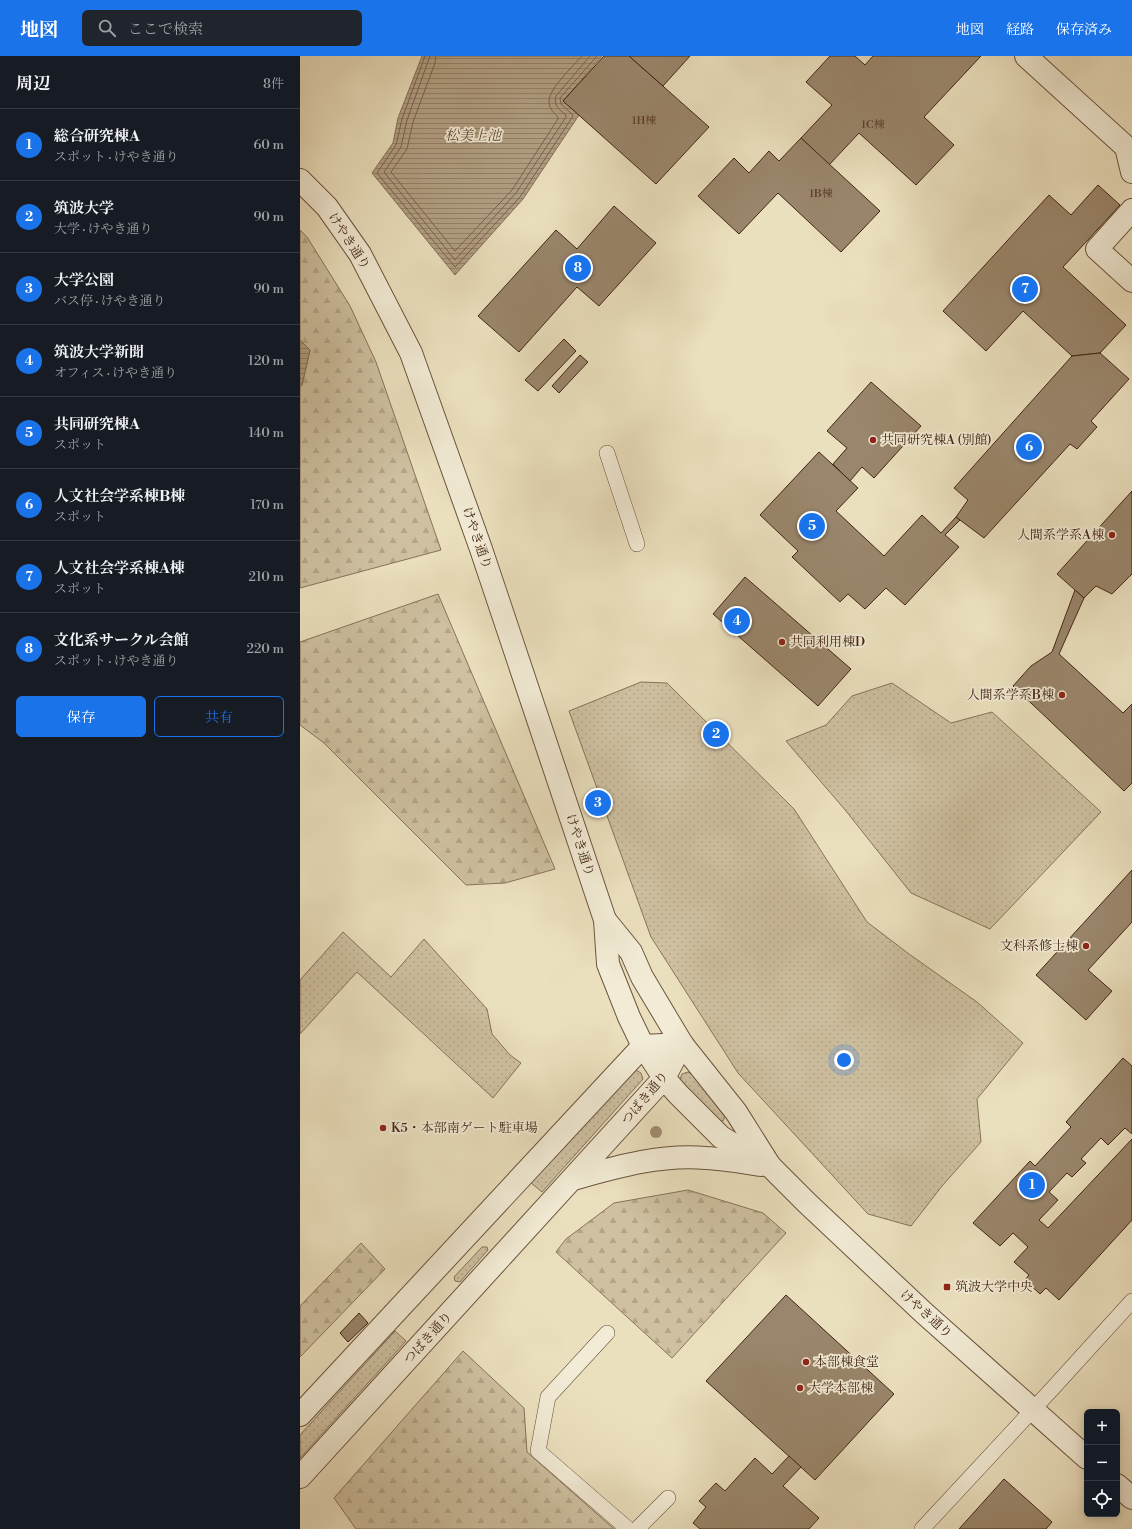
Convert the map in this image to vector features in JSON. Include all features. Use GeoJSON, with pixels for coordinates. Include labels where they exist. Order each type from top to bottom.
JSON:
{"type":"FeatureCollection","features":[{"type":"Feature","properties":{"kind":"street"},"geometry":{"type":"LineString","coordinates":[[1026,56],[1126,147],[1132,172]]}},
{"type":"Feature","properties":{"kind":"street","name":"けやき通り"},"geometry":{"type":"LineString","coordinates":[[300,180],[327,207],[360,254],[411,353],[481,549],[605,920],[608,964],[629,1017],[643,1046],[664,1078],[678,1094],[721,1137],[770,1166]]}},
{"type":"Feature","properties":{"kind":"street"},"geometry":{"type":"LineString","coordinates":[[1132,210],[1097,249],[1132,281]]}},
{"type":"Feature","properties":{"kind":"street","name":"けやき通り"},"geometry":{"type":"LineString","coordinates":[[605,920],[631,952],[642,977],[682,1044],[736,1112],[770,1166],[807,1203],[924,1313],[1084,1455]]}},
{"type":"Feature","properties":{"kind":"street"},"geometry":{"type":"LineString","coordinates":[[300,1414],[643,1046],[682,1044]]}},
{"type":"Feature","properties":{"kind":"street","name":"つばき通り"},"geometry":{"type":"LineString","coordinates":[[300,1478],[664,1078],[682,1044]]}},
{"type":"Feature","properties":{"kind":"street"},"geometry":{"type":"LineString","coordinates":[[572,1179],[628,1164],[668,1158],[705,1158],[770,1166]]}},
{"type":"Feature","properties":{"kind":"street"},"geometry":{"type":"LineString","coordinates":[[1120,1488],[1132,1498]]}},
{"type":"Feature","properties":{"kind":"lane"},"geometry":{"type":"LineString","coordinates":[[607,453],[637,544]]}},
{"type":"Feature","properties":{"kind":"lane"},"geometry":{"type":"LineString","coordinates":[[922,1529],[1132,1301]]}},
{"type":"Feature","properties":{"kind":"lane"},"geometry":{"type":"LineString","coordinates":[[607,1333],[548,1397],[538,1451],[628,1529]]}},
{"type":"Feature","properties":{"kind":"lane"},"geometry":{"type":"LineString","coordinates":[[637,1529],[668,1498]]}},
{"type":"Feature","properties":{"kind":"green space"},"geometry":{"type":"Polygon","coordinates":[[[300,230],[307,237],[350,306],[376,362],[441,550],[300,588],[300,387],[302,385],[310,350],[300,340],[300,230]]]}},
{"type":"Feature","properties":{"kind":"green space"},"geometry":{"type":"Polygon","coordinates":[[[438,594],[555,869],[505,883],[466,885],[324,743],[300,725],[300,642],[438,594]]]}},
{"type":"Feature","properties":{"kind":"green space"},"geometry":{"type":"Polygon","coordinates":[[[641,682],[667,683],[794,809],[867,922],[977,1002],[1023,1043],[977,1099],[981,1142],[942,1186],[911,1226],[868,1214],[738,1073],[651,937],[569,711],[641,682]]]}},
{"type":"Feature","properties":{"kind":"green space"},"geometry":{"type":"Polygon","coordinates":[[[892,683],[951,723],[992,712],[1101,812],[990,929],[911,893],[846,811],[786,741],[826,725],[852,696],[892,683]]]}},
{"type":"Feature","properties":{"kind":"green space"},"geometry":{"type":"Polygon","coordinates":[[[343,932],[391,977],[424,939],[487,1009],[492,1034],[510,1055],[521,1063],[493,1098],[357,972],[300,1034],[300,980],[343,932]]]}},
{"type":"Feature","properties":{"kind":"green space"},"geometry":{"type":"Polygon","coordinates":[[[636,1070],[641,1073],[643,1079],[542,1192],[530,1182],[627,1073],[636,1070]]]}},
{"type":"Feature","properties":{"kind":"green space"},"geometry":{"type":"Polygon","coordinates":[[[688,1072],[693,1075],[725,1117],[723,1121],[719,1121],[681,1085],[680,1079],[682,1074],[688,1072]]]}},
{"type":"Feature","properties":{"kind":"green space"},"geometry":{"type":"Polygon","coordinates":[[[688,1190],[763,1213],[786,1233],[672,1358],[556,1252],[566,1239],[614,1203],[688,1190]]]}},
{"type":"Feature","properties":{"kind":"green space"},"geometry":{"type":"Polygon","coordinates":[[[361,1243],[385,1269],[300,1357],[300,1306],[361,1243]]]}},
{"type":"Feature","properties":{"kind":"green space"},"geometry":{"type":"Polygon","coordinates":[[[482,1247],[487,1247],[488,1250],[460,1282],[455,1281],[454,1277],[482,1247]]]}},
{"type":"Feature","properties":{"kind":"green space"},"geometry":{"type":"Polygon","coordinates":[[[395,1331],[406,1341],[300,1458],[300,1435],[395,1331]]]}},
{"type":"Feature","properties":{"kind":"green space"},"geometry":{"type":"Polygon","coordinates":[[[463,1351],[524,1408],[527,1452],[614,1529],[356,1529],[334,1498],[463,1351]]]}},
{"type":"Feature","properties":{"kind":"water","name":"松美上池"},"geometry":{"type":"Polygon","coordinates":[[[422,56],[602,56],[563,101],[579,115],[523,199],[455,275],[372,173],[393,143],[398,118],[422,56]]]}},
{"type":"Feature","properties":{"kind":"water"},"geometry":{"type":"Polygon","coordinates":[[[300,340],[310,350],[302,385],[300,387],[300,340]]]}},
{"type":"Feature","properties":{"kind":"building"},"geometry":{"type":"Polygon","coordinates":[[[604,56],[629,56],[709,127],[656,184],[563,101],[604,56]]]}},
{"type":"Feature","properties":{"kind":"building"},"geometry":{"type":"Polygon","coordinates":[[[629,56],[690,56],[663,86],[629,56]]]}},
{"type":"Feature","properties":{"kind":"building"},"geometry":{"type":"Polygon","coordinates":[[[830,56],[855,56],[865,65],[873,56],[981,56],[924,117],[954,145],[916,185],[859,133],[829,165],[801,138],[832,105],[806,82],[830,56]]]}},
{"type":"Feature","properties":{"kind":"building"},"geometry":{"type":"Polygon","coordinates":[[[801,138],[880,211],[841,252],[778,193],[739,234],[698,196],[734,158],[749,173],[769,151],[779,161],[801,138]]]}},
{"type":"Feature","properties":{"kind":"building"},"geometry":{"type":"Polygon","coordinates":[[[1098,185],[1120,205],[1063,267],[1126,325],[1100,353],[1072,356],[1023,311],[986,351],[943,311],[1049,195],[1071,215],[1098,185]]]}},
{"type":"Feature","properties":{"kind":"building"},"geometry":{"type":"Polygon","coordinates":[[[614,206],[656,243],[599,306],[577,287],[519,352],[478,316],[556,230],[577,249],[614,206]]]}},
{"type":"Feature","properties":{"kind":"building"},"geometry":{"type":"Polygon","coordinates":[[[564,339],[576,351],[538,391],[525,380],[564,339]]]}},
{"type":"Feature","properties":{"kind":"building"},"geometry":{"type":"Polygon","coordinates":[[[1100,353],[1129,379],[1091,421],[1097,427],[1077,449],[1070,444],[984,538],[956,517],[968,500],[954,488],[1072,356],[1100,353]]]}},
{"type":"Feature","properties":{"kind":"building"},"geometry":{"type":"Polygon","coordinates":[[[580,355],[588,362],[559,393],[552,386],[580,355]]]}},
{"type":"Feature","properties":{"kind":"building","name":"共同研究棟A (別館)"},"geometry":{"type":"Polygon","coordinates":[[[871,382],[921,426],[874,478],[862,467],[850,481],[833,464],[847,448],[827,431],[871,382]]]}},
{"type":"Feature","properties":{"kind":"building"},"geometry":{"type":"Polygon","coordinates":[[[819,452],[858,488],[836,511],[884,556],[922,515],[941,533],[956,517],[960,520],[945,535],[959,547],[905,605],[886,588],[865,609],[848,594],[840,602],[792,557],[798,551],[760,515],[819,452]]]}},
{"type":"Feature","properties":{"kind":"building","name":"人間系学系A棟"},"geometry":{"type":"Polygon","coordinates":[[[1132,491],[1132,574],[1112,594],[1096,586],[1084,598],[1057,574],[1132,491]]]}},
{"type":"Feature","properties":{"kind":"building","name":"共同利用棟D"},"geometry":{"type":"Polygon","coordinates":[[[745,577],[851,669],[818,706],[713,614],[745,577]]]}},
{"type":"Feature","properties":{"kind":"building","name":"人間系学系B棟"},"geometry":{"type":"Polygon","coordinates":[[[1075,590],[1084,598],[1059,654],[1123,713],[1132,704],[1132,783],[1124,791],[1013,686],[1031,666],[1052,652],[1075,590]]]}},
{"type":"Feature","properties":{"kind":"building","name":"文科系修士棟"},"geometry":{"type":"Polygon","coordinates":[[[1132,870],[1132,922],[1088,970],[1112,991],[1086,1020],[1036,975],[1132,870]]]}},
{"type":"Feature","properties":{"kind":"building"},"geometry":{"type":"Polygon","coordinates":[[[1123,1058],[1132,1066],[1132,1134],[1125,1128],[1108,1145],[1101,1138],[1081,1159],[1086,1163],[1072,1177],[1067,1173],[1049,1192],[1058,1200],[1039,1220],[1048,1228],[1132,1139],[1132,1220],[1059,1300],[1046,1288],[1040,1294],[1025,1280],[1029,1275],[1014,1262],[1028,1247],[1013,1233],[1000,1246],[973,1223],[1030,1161],[1035,1166],[1071,1127],[1066,1122],[1123,1058]]]}},
{"type":"Feature","properties":{"kind":"building","name":"大学本部棟"},"geometry":{"type":"Polygon","coordinates":[[[786,1295],[894,1394],[815,1480],[706,1381],[786,1295]]]}},
{"type":"Feature","properties":{"kind":"building"},"geometry":{"type":"Polygon","coordinates":[[[359,1313],[368,1323],[348,1342],[340,1333],[359,1313]]]}},
{"type":"Feature","properties":{"kind":"building"},"geometry":{"type":"Polygon","coordinates":[[[789,1456],[801,1467],[783,1486],[819,1518],[809,1529],[700,1529],[693,1523],[706,1507],[699,1501],[716,1483],[725,1491],[755,1458],[772,1474],[789,1456]]]}},
{"type":"Feature","properties":{"kind":"building"},"geometry":{"type":"Polygon","coordinates":[[[1004,1479],[1052,1522],[1046,1529],[959,1529],[1004,1479]]]}},
{"type":"Feature","properties":{"kind":"place","name":"文化系サークル会館"},"geometry":{"type":"Point","coordinates":[578,268]}},
{"type":"Feature","properties":{"kind":"place","name":"人文社会学系棟A棟"},"geometry":{"type":"Point","coordinates":[1025,289]}},
{"type":"Feature","properties":{"kind":"place","name":"共同研究棟A (別館)"},"geometry":{"type":"Point","coordinates":[873,440]}},
{"type":"Feature","properties":{"kind":"place","name":"人文社会学系棟B棟"},"geometry":{"type":"Point","coordinates":[1029,447]}},
{"type":"Feature","properties":{"kind":"place","name":"共同研究棟A"},"geometry":{"type":"Point","coordinates":[812,526]}},
{"type":"Feature","properties":{"kind":"place","name":"人間系学系A棟"},"geometry":{"type":"Point","coordinates":[1112,535]}},
{"type":"Feature","properties":{"kind":"place","name":"筑波大学新聞"},"geometry":{"type":"Point","coordinates":[737,621]}},
{"type":"Feature","properties":{"kind":"place","name":"共同利用棟D"},"geometry":{"type":"Point","coordinates":[782,642]}},
{"type":"Feature","properties":{"kind":"place","name":"人間系学系B棟"},"geometry":{"type":"Point","coordinates":[1062,695]}},
{"type":"Feature","properties":{"kind":"place","name":"筑波大学"},"geometry":{"type":"Point","coordinates":[716,734]}},
{"type":"Feature","properties":{"kind":"place","name":"大学公園"},"geometry":{"type":"Point","coordinates":[598,803]}},
{"type":"Feature","properties":{"kind":"place","name":"文科系修士棟"},"geometry":{"type":"Point","coordinates":[1086,946]}},
{"type":"Feature","properties":{"kind":"place","name":"K5・本部南ゲート駐車場"},"geometry":{"type":"Point","coordinates":[383,1128]}},
{"type":"Feature","properties":{"kind":"place","name":"総合研究棟A"},"geometry":{"type":"Point","coordinates":[1032,1185]}},
{"type":"Feature","properties":{"kind":"place","name":"筑波大学中央"},"geometry":{"type":"Point","coordinates":[947,1287]}},
{"type":"Feature","properties":{"kind":"place","name":"本部棟食堂"},"geometry":{"type":"Point","coordinates":[806,1362]}},
{"type":"Feature","properties":{"kind":"place","name":"大学本部棟"},"geometry":{"type":"Point","coordinates":[800,1388]}}]}
